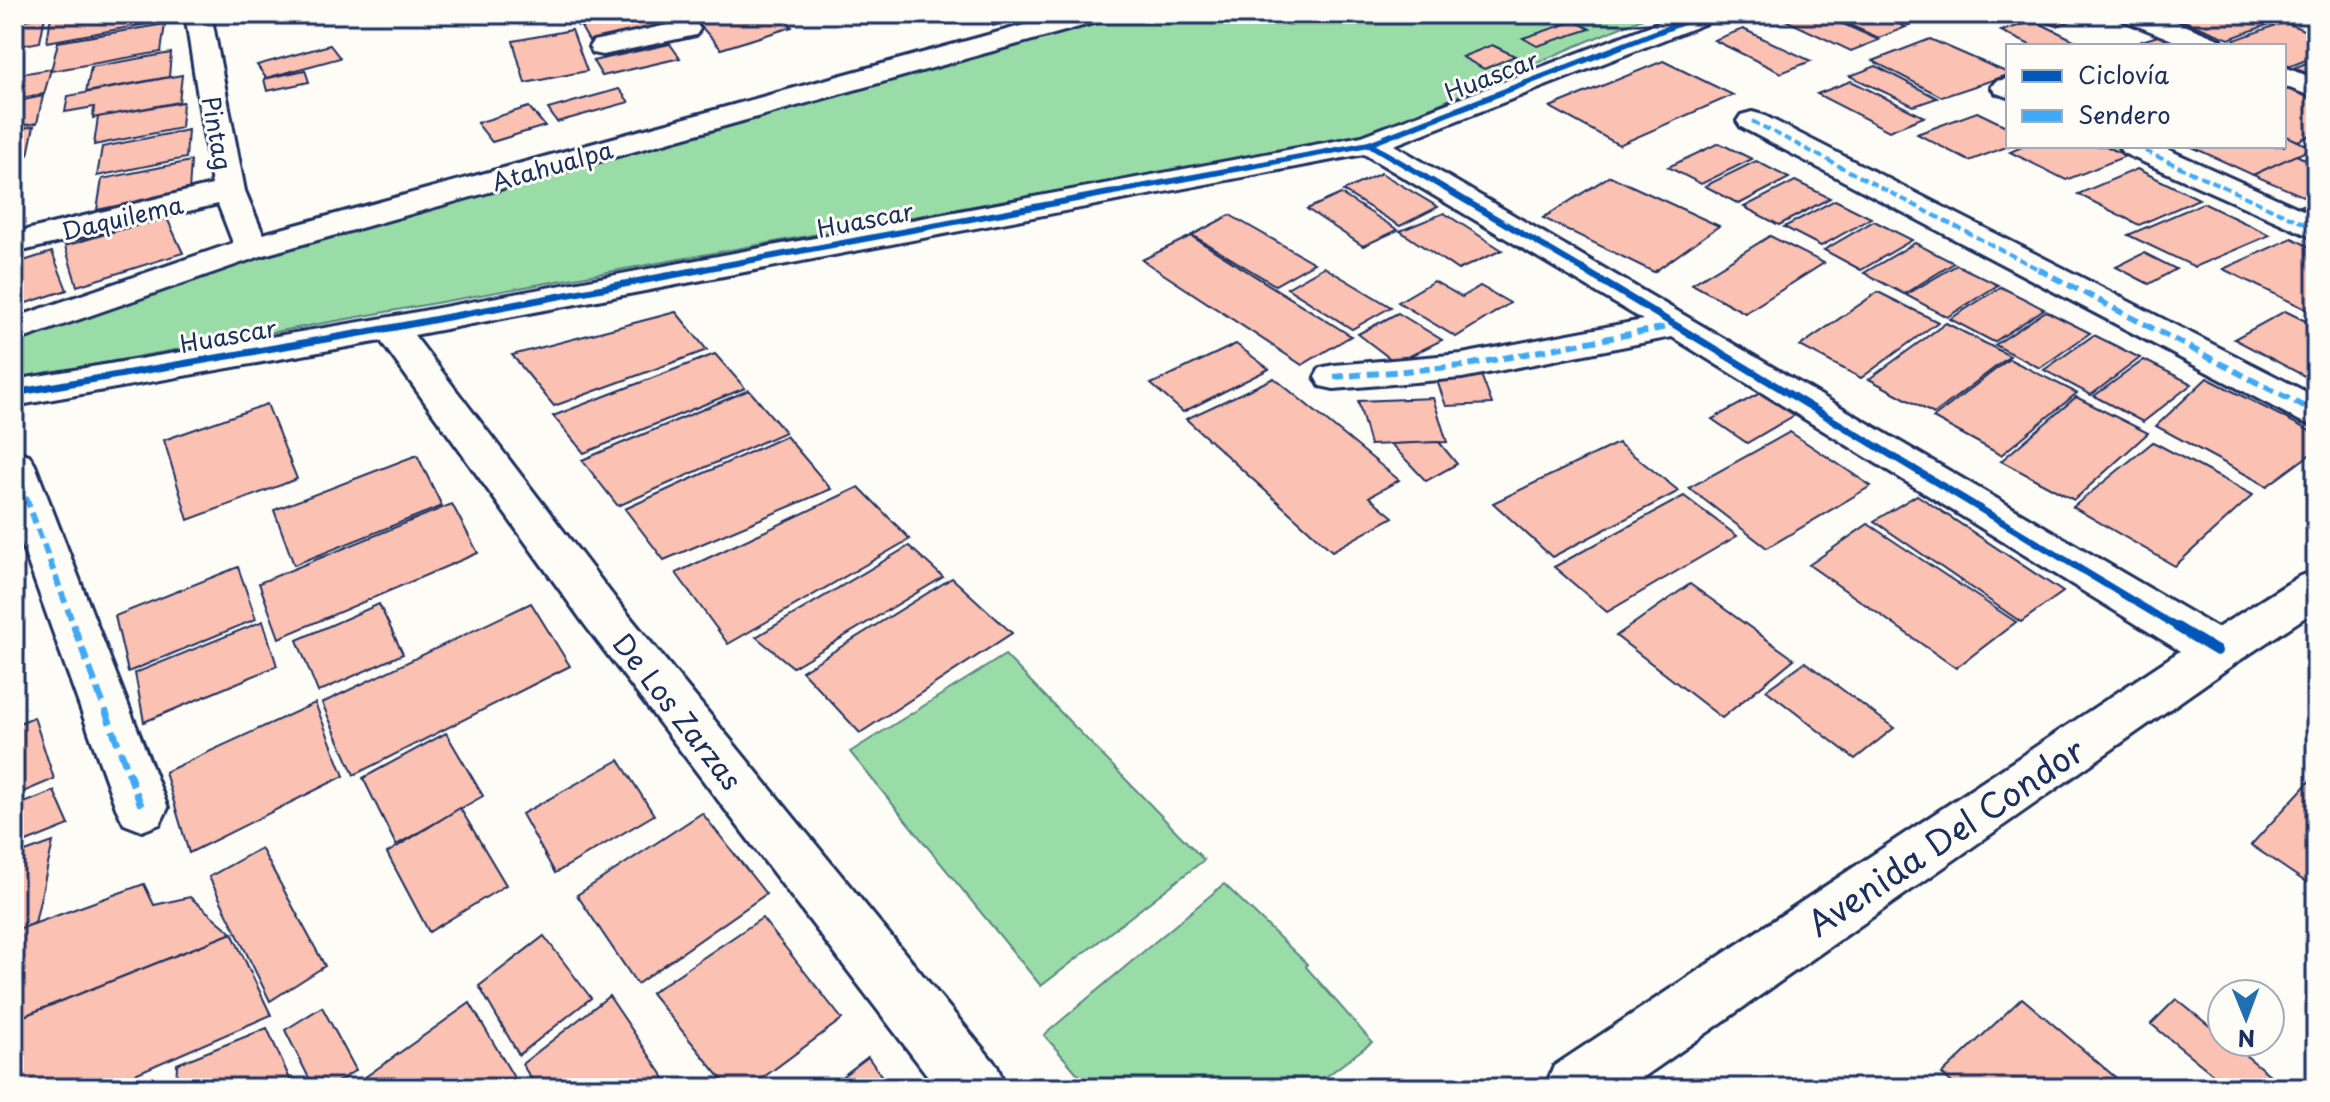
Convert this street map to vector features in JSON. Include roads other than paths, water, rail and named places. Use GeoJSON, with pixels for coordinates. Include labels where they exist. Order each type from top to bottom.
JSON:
{"type":"FeatureCollection","features":[{"type":"Feature","properties":{"kind":"street","name":"Pintag"},"geometry":{"type":"LineString","coordinates":[[198,14],[229,191],[252,248]]}},
{"type":"Feature","properties":{"kind":"street","name":"Atahualpa"},"geometry":{"type":"LineString","coordinates":[[14,331],[252,248],[1094,14]]}},
{"type":"Feature","properties":{"kind":"street","name":"Huascar"},"geometry":{"type":"LineString","coordinates":[[14,393],[390,328],[1369,144],[1704,14]]}},
{"type":"Feature","properties":{"kind":"street"},"geometry":{"type":"LineString","coordinates":[[2133,14],[2206,44]]}},
{"type":"Feature","properties":{"kind":"street"},"geometry":{"type":"LineString","coordinates":[[603,47],[687,30]]}},
{"type":"Feature","properties":{"kind":"street"},"geometry":{"type":"LineString","coordinates":[[2286,77],[2316,89]]}},
{"type":"Feature","properties":{"kind":"street"},"geometry":{"type":"LineString","coordinates":[[1752,121],[2316,413]]}},
{"type":"Feature","properties":{"kind":"street"},"geometry":{"type":"LineString","coordinates":[[1369,144],[1678,325],[2217,651]]}},
{"type":"Feature","properties":{"kind":"street"},"geometry":{"type":"LineString","coordinates":[[2138,148],[2316,229]]}},
{"type":"Feature","properties":{"kind":"street","name":"Daquilema"},"geometry":{"type":"LineString","coordinates":[[14,243],[229,191]]}},
{"type":"Feature","properties":{"kind":"street"},"geometry":{"type":"LineString","coordinates":[[1334,377],[1462,366],[1678,325]]}},
{"type":"Feature","properties":{"kind":"street","name":"De Los Zarzas"},"geometry":{"type":"LineString","coordinates":[[390,328],[601,613],[975,1088]]}},
{"type":"Feature","properties":{"kind":"street"},"geometry":{"type":"LineString","coordinates":[[14,465],[142,808]]}},
{"type":"Feature","properties":{"kind":"street","name":"Avenida Del Condor"},"geometry":{"type":"LineString","coordinates":[[1576,1088],[2217,651],[2316,588]]}}]}
